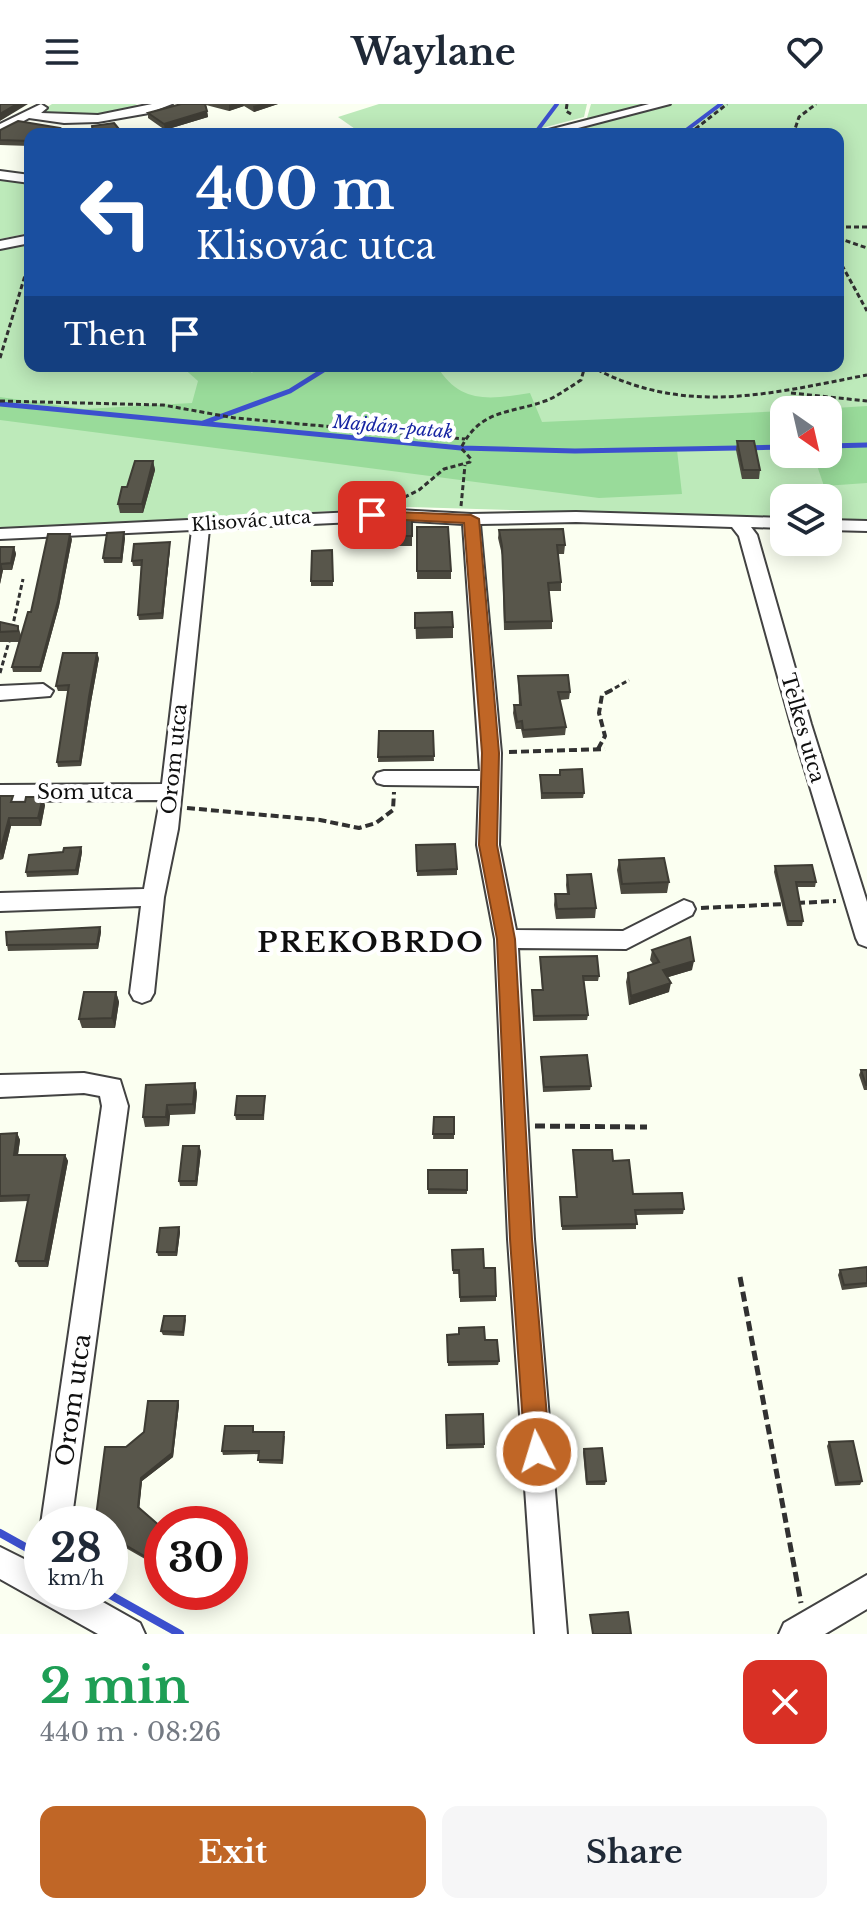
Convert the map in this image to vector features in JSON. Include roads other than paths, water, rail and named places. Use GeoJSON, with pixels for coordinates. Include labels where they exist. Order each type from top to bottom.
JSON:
{"type":"FeatureCollection","features":[{"type":"Feature","properties":{"kind":"street"},"geometry":{"type":"LineString","coordinates":[[0,130],[49,104]]}},
{"type":"Feature","properties":{"kind":"street"},"geometry":{"type":"LineString","coordinates":[[564,128],[664,104]]}},
{"type":"Feature","properties":{"kind":"street"},"geometry":{"type":"LineString","coordinates":[[29,114],[55,120],[91,121],[158,105]]}},
{"type":"Feature","properties":{"kind":"street"},"geometry":{"type":"LineString","coordinates":[[0,175],[24,178]]}},
{"type":"Feature","properties":{"kind":"street"},"geometry":{"type":"LineString","coordinates":[[0,245],[24,240]]}},
{"type":"Feature","properties":{"kind":"street","name":"Klisovác utca"},"geometry":{"type":"LineString","coordinates":[[0,534],[397,515],[466,519],[576,517],[770,523]]}},
{"type":"Feature","properties":{"kind":"street"},"geometry":{"type":"LineString","coordinates":[[466,519],[491,753],[488,845],[506,939],[521,1239],[551,1634]]}},
{"type":"Feature","properties":{"kind":"street","name":"Telkes utca"},"geometry":{"type":"LineString","coordinates":[[737,522],[748,535],[801,724],[867,938]]}},
{"type":"Feature","properties":{"kind":"street","name":"Orom utca"},"geometry":{"type":"LineString","coordinates":[[142,993],[153,897],[163,851],[201,525]]}},
{"type":"Feature","properties":{"kind":"street"},"geometry":{"type":"LineString","coordinates":[[842,525],[867,526]]}},
{"type":"Feature","properties":{"kind":"street"},"geometry":{"type":"LineString","coordinates":[[0,693],[43,691]]}},
{"type":"Feature","properties":{"kind":"street"},"geometry":{"type":"LineString","coordinates":[[389,778],[490,779]]}},
{"type":"Feature","properties":{"kind":"street","name":"Som utca"},"geometry":{"type":"LineString","coordinates":[[0,793],[169,798]]}},
{"type":"Feature","properties":{"kind":"street"},"geometry":{"type":"LineString","coordinates":[[0,902],[153,897]]}},
{"type":"Feature","properties":{"kind":"street"},"geometry":{"type":"LineString","coordinates":[[506,939],[626,940],[684,909]]}},
{"type":"Feature","properties":{"kind":"street","name":"Orom utca"},"geometry":{"type":"LineString","coordinates":[[0,1086],[84,1083],[111,1087],[115,1106],[59,1506]]}},
{"type":"Feature","properties":{"kind":"street"},"geometry":{"type":"LineString","coordinates":[[0,1562],[24,1573]]}},
{"type":"Feature","properties":{"kind":"street"},"geometry":{"type":"LineString","coordinates":[[801,1629],[867,1591]]}},
{"type":"Feature","properties":{"kind":"street"},"geometry":{"type":"LineString","coordinates":[[90,1610],[129,1634]]}},
{"type":"Feature","properties":{"kind":"waterway"},"geometry":{"type":"LineString","coordinates":[[539,128],[557,104]]}},
{"type":"Feature","properties":{"kind":"waterway"},"geometry":{"type":"LineString","coordinates":[[689,128],[721,104]]}},
{"type":"Feature","properties":{"kind":"waterway"},"geometry":{"type":"LineString","coordinates":[[203,423],[290,391],[320,372]]}},
{"type":"Feature","properties":{"kind":"waterway","name":"Majdán-patak"},"geometry":{"type":"LineString","coordinates":[[0,404],[461,448],[575,451],[770,447]]}},
{"type":"Feature","properties":{"kind":"waterway","name":"Majdán-patak"},"geometry":{"type":"LineString","coordinates":[[842,446],[867,445]]}},
{"type":"Feature","properties":{"kind":"waterway"},"geometry":{"type":"LineString","coordinates":[[0,1533],[24,1546]]}},
{"type":"Feature","properties":{"kind":"waterway"},"geometry":{"type":"LineString","coordinates":[[128,1605],[180,1634]]}},
{"type":"Feature","properties":{"kind":"district","name":"PREKOBRDO"},"geometry":{"type":"Point","coordinates":[371,942]}}]}
